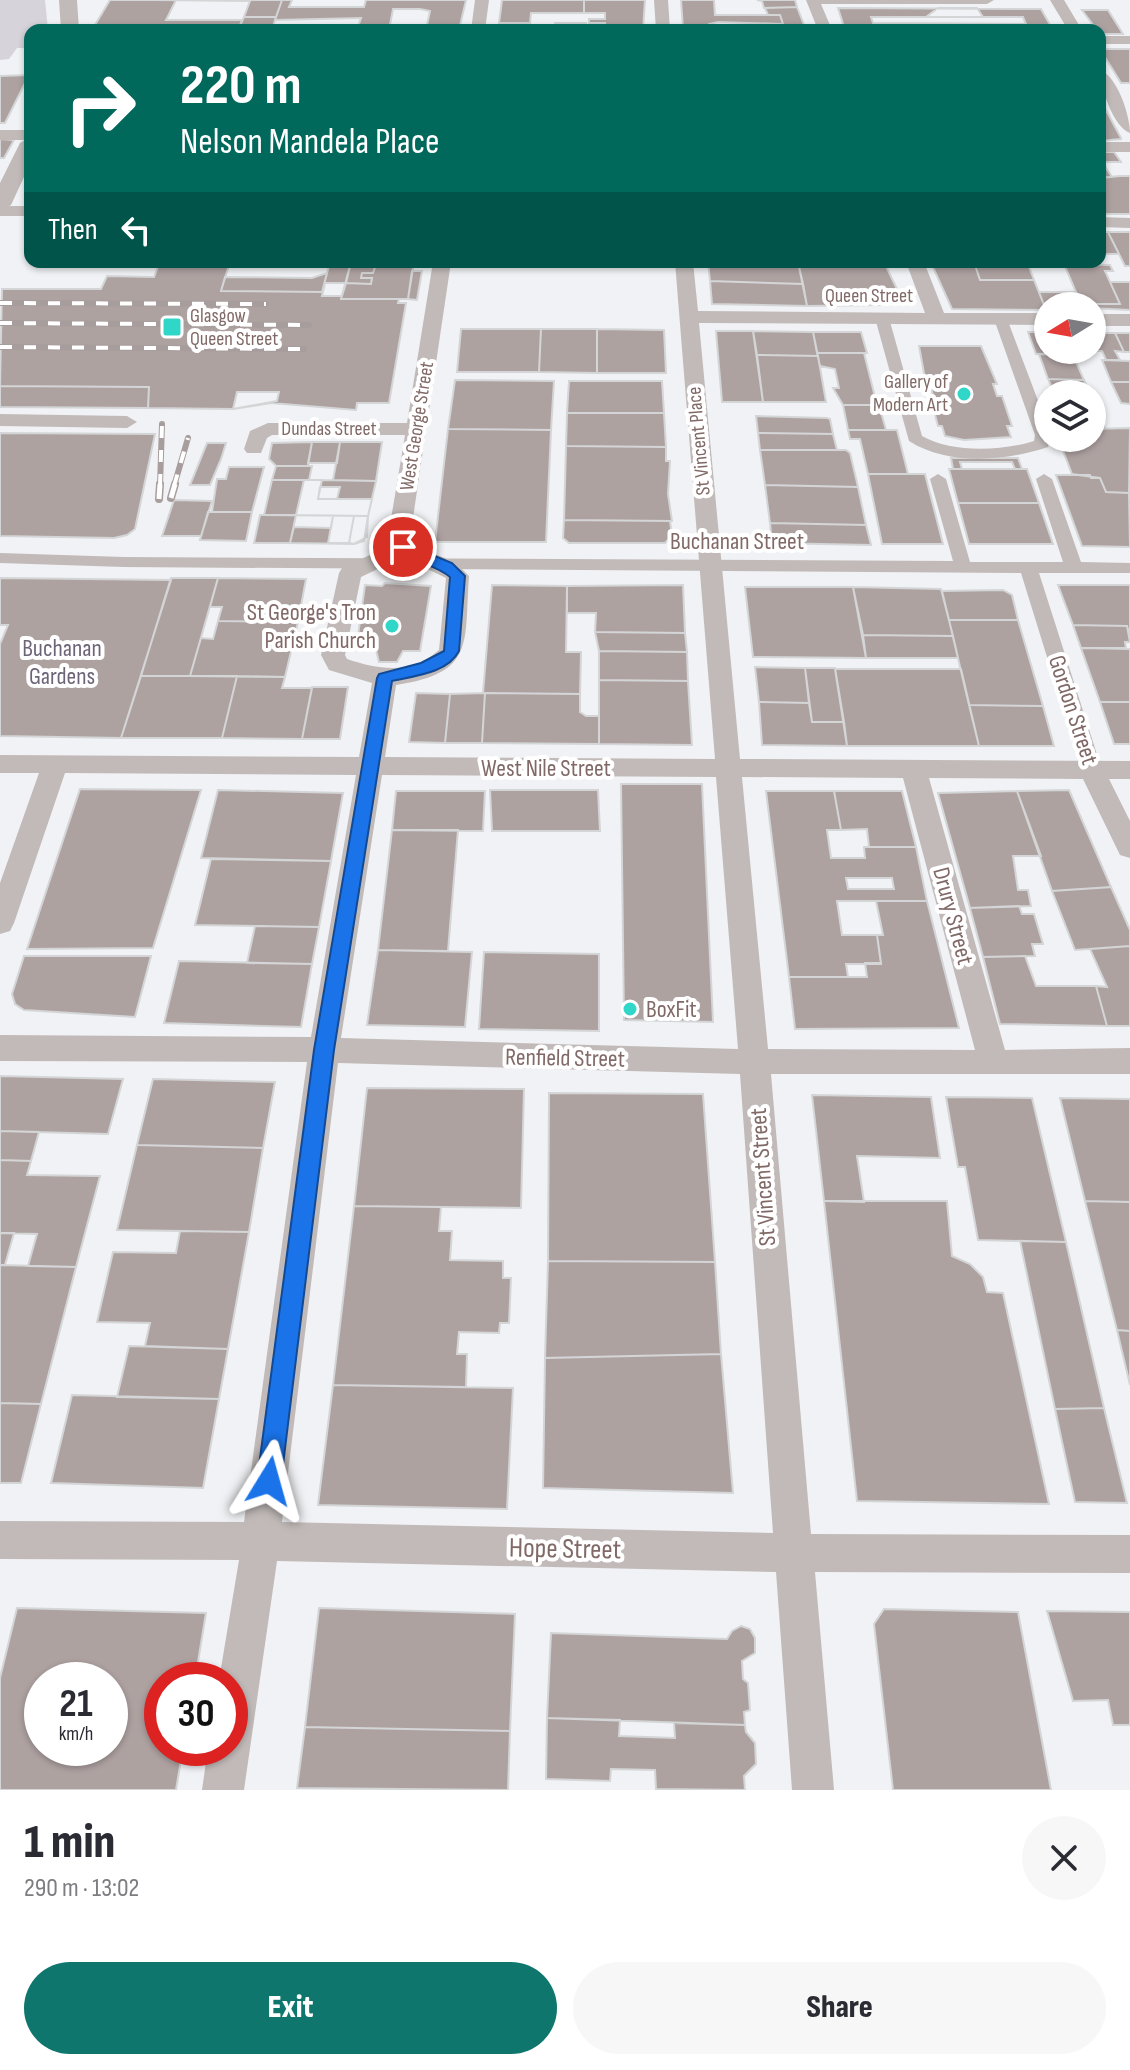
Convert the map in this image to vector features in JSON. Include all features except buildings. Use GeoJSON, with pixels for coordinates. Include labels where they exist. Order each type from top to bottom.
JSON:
{"type":"FeatureCollection","features":[{"type":"Feature","properties":{"kind":"street"},"geometry":{"type":"LineString","coordinates":[[68,0],[70,24]]}},
{"type":"Feature","properties":{"kind":"street"},"geometry":{"type":"LineString","coordinates":[[479,24],[482,0]]}},
{"type":"Feature","properties":{"kind":"street"},"geometry":{"type":"LineString","coordinates":[[661,0],[663,24]]}},
{"type":"Feature","properties":{"kind":"street"},"geometry":{"type":"LineString","coordinates":[[813,0],[823,24]]}},
{"type":"Feature","properties":{"kind":"street"},"geometry":{"type":"LineString","coordinates":[[823,0],[987,0]]}},
{"type":"Feature","properties":{"kind":"street"},"geometry":{"type":"LineString","coordinates":[[1057,0],[1071,24]]}},
{"type":"Feature","properties":{"kind":"street"},"geometry":{"type":"LineString","coordinates":[[1106,40],[1130,40]]}},
{"type":"Feature","properties":{"kind":"street"},"geometry":{"type":"LineString","coordinates":[[1106,84],[1130,88]]}},
{"type":"Feature","properties":{"kind":"street"},"geometry":{"type":"LineString","coordinates":[[1106,89],[1130,128]]}},
{"type":"Feature","properties":{"kind":"street"},"geometry":{"type":"LineString","coordinates":[[0,135],[24,135]]}},
{"type":"Feature","properties":{"kind":"street"},"geometry":{"type":"LineString","coordinates":[[1106,147],[1130,147]]}},
{"type":"Feature","properties":{"kind":"street"},"geometry":{"type":"LineString","coordinates":[[24,156],[0,208],[24,210]]}},
{"type":"Feature","properties":{"kind":"street"},"geometry":{"type":"LineString","coordinates":[[1106,222],[1130,223]]}},
{"type":"Feature","properties":{"kind":"street","name":"West George Street"},"geometry":{"type":"LineString","coordinates":[[399,538],[441,268]]}},
{"type":"Feature","properties":{"kind":"street","name":"St Vincent Place"},"geometry":{"type":"LineString","coordinates":[[685,268],[710,565]]}},
{"type":"Feature","properties":{"kind":"street"},"geometry":{"type":"LineString","coordinates":[[917,268],[937,319]]}},
{"type":"Feature","properties":{"kind":"street","name":"Queen Street"},"geometry":{"type":"LineString","coordinates":[[689,317],[1034,319]]}},
{"type":"Feature","properties":{"kind":"street"},"geometry":{"type":"LineString","coordinates":[[882,318],[913,435],[931,448],[1011,452],[1033,449],[1042,444],[1043,435],[1001,319]]}},
{"type":"Feature","properties":{"kind":"street"},"geometry":{"type":"LineString","coordinates":[[1106,320],[1130,320]]}},
{"type":"Feature","properties":{"kind":"street"},"geometry":{"type":"LineString","coordinates":[[0,420],[127,422]]}},
{"type":"Feature","properties":{"kind":"street","name":"Dundas Street"},"geometry":{"type":"LineString","coordinates":[[254,449],[257,435],[268,429],[417,429]]}},
{"type":"Feature","properties":{"kind":"street"},"geometry":{"type":"LineString","coordinates":[[931,448],[963,567]]}},
{"type":"Feature","properties":{"kind":"street"},"geometry":{"type":"LineString","coordinates":[[1033,449],[1074,567]]}},
{"type":"Feature","properties":{"kind":"street"},"geometry":{"type":"LineString","coordinates":[[399,538],[405,550],[447,567],[458,576],[449,657],[385,678],[338,664],[334,660],[352,559],[386,555],[399,538]]}},
{"type":"Feature","properties":{"kind":"street","name":"Buchanan Street"},"geometry":{"type":"LineString","coordinates":[[0,558],[125,565],[352,559],[436,564],[1130,568]]}},
{"type":"Feature","properties":{"kind":"street","name":"St Vincent Street"},"geometry":{"type":"LineString","coordinates":[[710,565],[813,1790]]}},
{"type":"Feature","properties":{"kind":"street","name":"Gordon Street"},"geometry":{"type":"LineString","coordinates":[[1028,567],[1092,770],[1130,848]]}},
{"type":"Feature","properties":{"kind":"street"},"geometry":{"type":"LineString","coordinates":[[243,1662],[324,1050],[385,678]]}},
{"type":"Feature","properties":{"kind":"street","name":"West Nile Street"},"geometry":{"type":"LineString","coordinates":[[0,764],[1130,770]]}},
{"type":"Feature","properties":{"kind":"street"},"geometry":{"type":"LineString","coordinates":[[0,923],[55,764]]}},
{"type":"Feature","properties":{"kind":"street","name":"Drury Street"},"geometry":{"type":"LineString","coordinates":[[914,770],[993,1062]]}},
{"type":"Feature","properties":{"kind":"street","name":"Renfield Street"},"geometry":{"type":"LineString","coordinates":[[0,1048],[324,1050],[469,1057],[1130,1061]]}},
{"type":"Feature","properties":{"kind":"street","name":"Hope Street"},"geometry":{"type":"LineString","coordinates":[[0,1540],[261,1541],[793,1553],[1130,1554]]}},
{"type":"Feature","properties":{"kind":"street"},"geometry":{"type":"LineString","coordinates":[[223,1790],[227,1766]]}},
{"type":"Feature","properties":{"kind":"shaded area"},"geometry":{"type":"Polygon","coordinates":[[[0,0],[45,0],[47,24],[24,24],[24,48],[17,48],[9,59],[0,60],[0,0]]]}},
{"type":"Feature","properties":{"kind":"railway"},"geometry":{"type":"LineString","coordinates":[[0,303],[266,304]]}},
{"type":"Feature","properties":{"kind":"railway"},"geometry":{"type":"LineString","coordinates":[[0,323],[309,325]]}},
{"type":"Feature","properties":{"kind":"railway"},"geometry":{"type":"LineString","coordinates":[[0,347],[304,349]]}},
{"type":"Feature","properties":{"kind":"railway"},"geometry":{"type":"LineString","coordinates":[[160,486],[162,424]]}},
{"type":"Feature","properties":{"kind":"railway"},"geometry":{"type":"LineString","coordinates":[[174,486],[188,438]]}},
{"type":"Feature","properties":{"kind":"railway"},"geometry":{"type":"LineString","coordinates":[[159,499],[160,484]]}},
{"type":"Feature","properties":{"kind":"railway"},"geometry":{"type":"LineString","coordinates":[[171,498],[175,484]]}},
{"type":"Feature","properties":{"kind":"place","name":"Glasgow Queen Street"},"geometry":{"type":"Point","coordinates":[172,327]}},
{"type":"Feature","properties":{"kind":"place","name":"Gallery of Modern Art"},"geometry":{"type":"Point","coordinates":[964,394]}},
{"type":"Feature","properties":{"kind":"place","name":"St George's Tron Parish Church"},"geometry":{"type":"Point","coordinates":[392,626]}},
{"type":"Feature","properties":{"kind":"place","name":"BoxFit"},"geometry":{"type":"Point","coordinates":[630,1009]}},
{"type":"Feature","properties":{"kind":"route"},"geometry":{"type":"LineString","coordinates":[[269,1481],[324,1050],[385,678],[411,673],[441,661],[449,657],[451,651],[458,576],[447,567],[410,553],[403,547]]}},
{"type":"Feature","properties":{"kind":"park label","name":"Buchanan Gardens"},"geometry":{"type":"Point","coordinates":[62,662]}}]}
